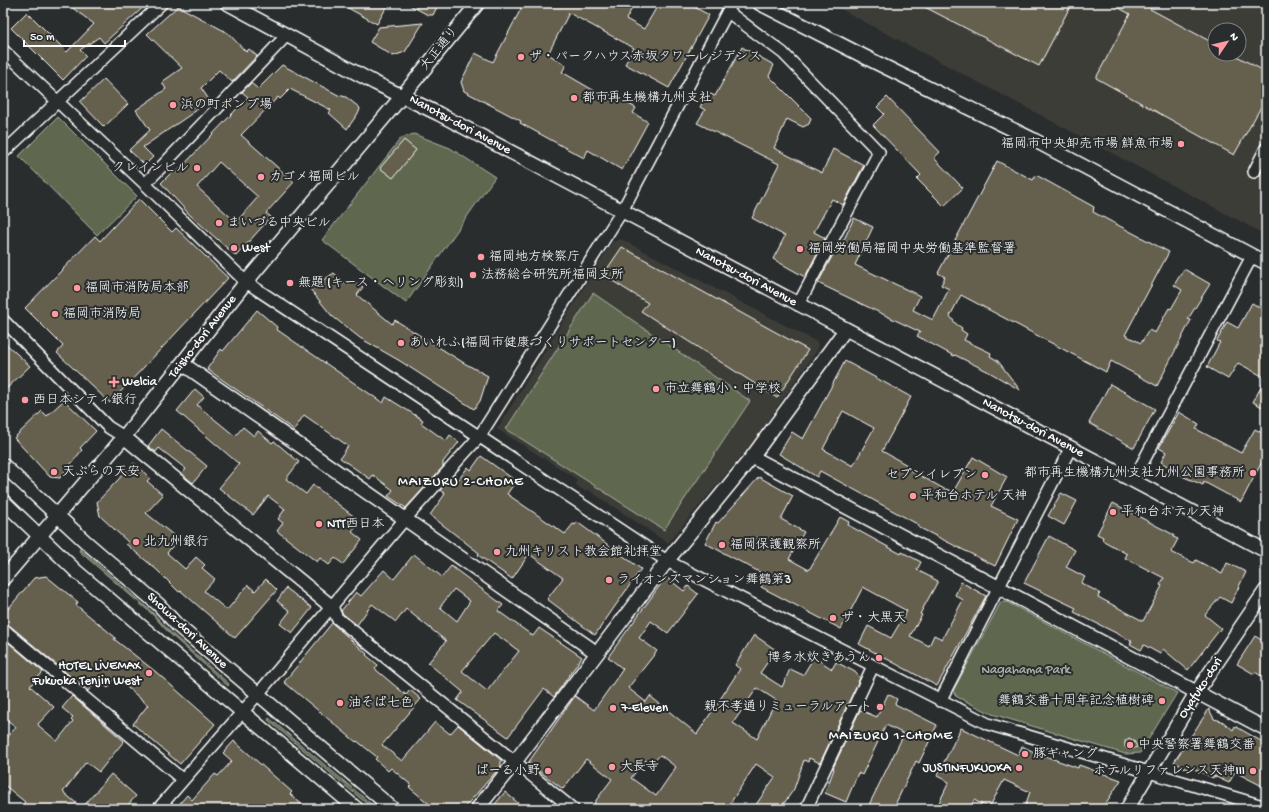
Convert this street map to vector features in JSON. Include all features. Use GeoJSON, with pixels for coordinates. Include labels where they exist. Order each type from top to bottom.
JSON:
{"type":"FeatureCollection","features":[{"type":"Feature","properties":{"kind":"street"},"geometry":{"type":"LineString","coordinates":[[3,153],[162,3]]}},
{"type":"Feature","properties":{"kind":"street","name":"Nanotsu-dori Avenue"},"geometry":{"type":"LineString","coordinates":[[227,3],[375,83],[403,95],[845,330],[1071,447],[1266,552]]}},
{"type":"Feature","properties":{"kind":"street","name":"大正通り"},"geometry":{"type":"LineString","coordinates":[[403,95],[478,3]]}},
{"type":"Feature","properties":{"kind":"street"},"geometry":{"type":"LineString","coordinates":[[759,3],[1032,139],[1266,263]]}},
{"type":"Feature","properties":{"kind":"street"},"geometry":{"type":"LineString","coordinates":[[158,809],[258,694],[405,519],[479,438],[622,211],[730,8],[783,53],[879,152],[798,305]]}},
{"type":"Feature","properties":{"kind":"street"},"geometry":{"type":"LineString","coordinates":[[145,184],[287,35]]}},
{"type":"Feature","properties":{"kind":"street"},"geometry":{"type":"LineString","coordinates":[[3,50],[246,282],[479,438],[667,561],[940,701],[988,724],[1051,744],[1089,753],[1149,773],[1266,806]]}},
{"type":"Feature","properties":{"kind":"street","name":"Taisho-dori Avenue"},"geometry":{"type":"LineString","coordinates":[[3,579],[124,437],[184,364],[246,282],[403,95]]}},
{"type":"Feature","properties":{"kind":"street"},"geometry":{"type":"LineString","coordinates":[[1254,172],[1266,148]]}},
{"type":"Feature","properties":{"kind":"street"},"geometry":{"type":"LineString","coordinates":[[1133,481],[1252,256]]}},
{"type":"Feature","properties":{"kind":"street"},"geometry":{"type":"LineString","coordinates":[[3,320],[108,427],[124,437],[332,607],[337,618],[514,763],[573,809]]}},
{"type":"Feature","properties":{"kind":"street"},"geometry":{"type":"LineString","coordinates":[[477,809],[514,763],[667,561],[752,457],[845,330]]}},
{"type":"Feature","properties":{"kind":"street"},"geometry":{"type":"LineString","coordinates":[[184,364],[597,653]]}},
{"type":"Feature","properties":{"kind":"street"},"geometry":{"type":"LineString","coordinates":[[940,701],[1071,447]]}},
{"type":"Feature","properties":{"kind":"street"},"geometry":{"type":"LineString","coordinates":[[752,457],[999,586],[1196,693],[1266,728]]}},
{"type":"Feature","properties":{"kind":"street","name":"Showa-dori Avenue"},"geometry":{"type":"LineString","coordinates":[[3,465],[58,516],[160,605],[177,625],[393,809]]}},
{"type":"Feature","properties":{"kind":"street","name":"Showa-dori Avenue"},"geometry":{"type":"LineString","coordinates":[[3,501],[76,571],[357,809]]}},
{"type":"Feature","properties":{"kind":"street","name":"Oyafuko-dori"},"geometry":{"type":"LineString","coordinates":[[1127,809],[1196,693],[1266,590]]}},
{"type":"Feature","properties":{"kind":"street"},"geometry":{"type":"LineString","coordinates":[[3,630],[183,780]]}},
{"type":"Feature","properties":{"kind":"street"},"geometry":{"type":"LineString","coordinates":[[806,809],[873,666]]}},
{"type":"Feature","properties":{"kind":"shaded area","name":"福岡市中央卸売市場 鮮魚市場"},"geometry":{"type":"Polygon","coordinates":[[[829,3],[1266,3],[1266,235],[829,3]]]}},
{"type":"Feature","properties":{"kind":"shaded area","name":"市立舞鶴小・中学校"},"geometry":{"type":"Polygon","coordinates":[[[621,239],[817,342],[818,349],[753,442],[668,543],[587,489],[586,492],[576,485],[577,482],[575,478],[497,429],[612,242],[621,239]]]}},
{"type":"Feature","properties":{"kind":"green space"},"geometry":{"type":"Polygon","coordinates":[[[58,117],[137,196],[97,235],[19,156],[58,117]]]}},
{"type":"Feature","properties":{"kind":"green space"},"geometry":{"type":"Polygon","coordinates":[[[414,134],[450,148],[495,177],[406,303],[322,240],[401,138],[414,134]]]}},
{"type":"Feature","properties":{"kind":"green space"},"geometry":{"type":"Polygon","coordinates":[[[593,293],[750,401],[664,530],[506,429],[593,293]]]}},
{"type":"Feature","properties":{"kind":"green space"},"geometry":{"type":"Polygon","coordinates":[[[80,549],[152,612],[170,632],[229,684],[228,686],[169,633],[152,614],[79,551],[80,549]]]}},
{"type":"Feature","properties":{"kind":"green space","name":"Nagahama Park"},"geometry":{"type":"Polygon","coordinates":[[[1001,602],[1007,602],[1177,693],[1140,753],[1125,754],[992,714],[957,697],[953,691],[1001,602]]]}},
{"type":"Feature","properties":{"kind":"green space"},"geometry":{"type":"Polygon","coordinates":[[[269,718],[377,809],[373,809],[268,720],[269,718]]]}},
{"type":"Feature","properties":{"kind":"building"},"geometry":{"type":"Polygon","coordinates":[[[66,3],[148,3],[104,43],[99,37],[80,50],[86,56],[63,80],[11,28],[27,12],[67,52],[94,24],[66,3]]]}},
{"type":"Feature","properties":{"kind":"building"},"geometry":{"type":"Polygon","coordinates":[[[339,3],[389,3],[377,24],[339,3]]]}},
{"type":"Feature","properties":{"kind":"building"},"geometry":{"type":"Polygon","coordinates":[[[406,3],[439,3],[433,15],[428,15],[406,3]]]}},
{"type":"Feature","properties":{"kind":"building"},"geometry":{"type":"Polygon","coordinates":[[[524,3],[598,3],[605,7],[607,3],[635,3],[626,19],[644,29],[659,3],[687,3],[709,15],[669,88],[625,64],[634,48],[569,13],[548,54],[566,65],[562,72],[605,97],[607,92],[636,108],[633,113],[648,122],[622,170],[588,150],[584,158],[520,123],[521,121],[464,91],[461,82],[475,53],[493,62],[524,3]]]}},
{"type":"Feature","properties":{"kind":"building"},"geometry":{"type":"Polygon","coordinates":[[[917,3],[1072,3],[1039,66],[917,3]]]}},
{"type":"Feature","properties":{"kind":"building"},"geometry":{"type":"Polygon","coordinates":[[[1110,3],[1154,3],[1150,9],[1207,40],[1207,62],[1247,62],[1266,72],[1266,98],[1234,155],[1096,78],[1130,14],[1110,3]]]}},
{"type":"Feature","properties":{"kind":"building"},"geometry":{"type":"Polygon","coordinates":[[[178,6],[228,33],[246,52],[249,49],[257,56],[232,82],[219,70],[201,88],[210,101],[143,147],[153,157],[145,165],[129,150],[150,130],[136,110],[166,89],[162,82],[182,68],[147,34],[178,6]]]}},
{"type":"Feature","properties":{"kind":"building"},"geometry":{"type":"Polygon","coordinates":[[[423,23],[405,52],[393,56],[370,42],[379,27],[423,23]]]}},
{"type":"Feature","properties":{"kind":"building"},"geometry":{"type":"Polygon","coordinates":[[[742,47],[774,65],[769,76],[811,118],[809,124],[803,127],[787,119],[774,148],[822,173],[833,149],[864,165],[843,205],[832,199],[814,232],[825,238],[805,277],[773,259],[785,236],[752,218],[779,164],[697,123],[705,110],[700,107],[708,93],[715,96],[742,47]]]}},
{"type":"Feature","properties":{"kind":"building"},"geometry":{"type":"Polygon","coordinates":[[[282,65],[338,95],[346,97],[360,108],[359,112],[347,129],[329,113],[331,110],[290,89],[280,99],[278,97],[241,135],[294,182],[266,213],[271,217],[236,256],[190,215],[161,183],[174,170],[176,173],[248,97],[242,92],[251,83],[258,89],[282,65]],[[219,162],[197,187],[236,222],[258,197],[219,162]]]}},
{"type":"Feature","properties":{"kind":"building"},"geometry":{"type":"Polygon","coordinates":[[[104,79],[128,104],[104,127],[80,102],[104,79]]]}},
{"type":"Feature","properties":{"kind":"building"},"geometry":{"type":"Polygon","coordinates":[[[887,97],[940,152],[934,158],[963,188],[944,206],[917,179],[921,175],[873,125],[884,114],[877,107],[887,97]]]}},
{"type":"Feature","properties":{"kind":"building"},"geometry":{"type":"Polygon","coordinates":[[[404,140],[416,150],[393,178],[380,168],[404,140]]]}},
{"type":"Feature","properties":{"kind":"building"},"geometry":{"type":"Polygon","coordinates":[[[997,161],[1033,180],[1036,175],[1094,207],[1093,212],[1169,252],[1125,335],[1141,343],[1149,330],[1155,333],[1169,308],[1171,309],[1182,290],[1174,285],[1184,269],[1210,284],[1188,319],[1191,320],[1157,386],[1111,361],[1106,372],[961,295],[950,316],[956,324],[962,328],[961,330],[967,334],[964,340],[991,353],[990,356],[998,361],[1020,390],[989,372],[955,355],[954,356],[917,336],[920,332],[818,283],[838,245],[841,246],[854,218],[873,227],[855,265],[920,296],[913,310],[933,320],[949,289],[941,285],[945,277],[938,273],[997,161]]]}},
{"type":"Feature","properties":{"kind":"building"},"geometry":{"type":"Polygon","coordinates":[[[139,199],[172,232],[176,228],[228,278],[110,403],[57,353],[63,346],[25,308],[95,236],[100,241],[139,199]]]}},
{"type":"Feature","properties":{"kind":"building"},"geometry":{"type":"Polygon","coordinates":[[[622,247],[808,350],[777,398],[641,311],[648,303],[603,275],[622,247]]]}},
{"type":"Feature","properties":{"kind":"building","name":"あいれふ(福岡市健康づくりサポートセンター)"},"geometry":{"type":"Polygon","coordinates":[[[334,273],[347,285],[352,280],[363,287],[357,295],[392,324],[395,320],[464,363],[488,376],[480,401],[474,409],[400,361],[360,338],[332,316],[310,289],[334,273]]]}},
{"type":"Feature","properties":{"kind":"building"},"geometry":{"type":"Polygon","coordinates":[[[1252,303],[1266,311],[1266,378],[1238,363],[1228,379],[1207,367],[1220,342],[1217,341],[1227,322],[1238,328],[1252,303]]]}},
{"type":"Feature","properties":{"kind":"building"},"geometry":{"type":"Polygon","coordinates":[[[257,310],[277,327],[276,329],[383,403],[386,397],[423,420],[421,423],[446,441],[450,435],[459,442],[443,462],[443,467],[406,508],[388,496],[393,490],[373,475],[370,479],[340,458],[348,446],[304,415],[294,430],[207,369],[221,349],[223,351],[257,310]]]}},
{"type":"Feature","properties":{"kind":"building"},"geometry":{"type":"Polygon","coordinates":[[[3,341],[30,366],[3,392],[3,341]]]}},
{"type":"Feature","properties":{"kind":"building"},"geometry":{"type":"Polygon","coordinates":[[[845,361],[911,397],[882,451],[907,465],[905,467],[946,490],[953,492],[973,457],[1007,477],[991,506],[1018,519],[995,566],[918,527],[919,525],[820,471],[817,477],[779,454],[792,432],[803,439],[845,361]],[[843,411],[823,449],[853,466],[874,428],[843,411]]]}},
{"type":"Feature","properties":{"kind":"building"},"geometry":{"type":"Polygon","coordinates":[[[1266,378],[1266,409],[1253,402],[1266,378]]]}},
{"type":"Feature","properties":{"kind":"building"},"geometry":{"type":"Polygon","coordinates":[[[1110,384],[1155,409],[1134,448],[1089,423],[1110,384]]]}},
{"type":"Feature","properties":{"kind":"building"},"geometry":{"type":"Polygon","coordinates":[[[195,389],[204,397],[197,405],[235,436],[243,427],[254,436],[258,431],[272,443],[274,441],[299,462],[286,479],[306,494],[313,485],[356,518],[352,522],[357,526],[352,532],[362,540],[343,564],[335,558],[329,565],[320,558],[317,562],[277,531],[283,523],[278,519],[285,509],[268,496],[253,515],[219,488],[239,464],[177,411],[195,389]]]}},
{"type":"Feature","properties":{"kind":"building"},"geometry":{"type":"Polygon","coordinates":[[[64,400],[96,431],[80,448],[82,450],[60,478],[50,477],[14,438],[42,411],[47,416],[64,400]]]}},
{"type":"Feature","properties":{"kind":"building"},"geometry":{"type":"Polygon","coordinates":[[[1179,412],[1199,424],[1196,429],[1241,453],[1255,429],[1266,435],[1266,454],[1241,502],[1204,482],[1203,485],[1184,477],[1161,462],[1166,452],[1159,448],[1179,412]]]}},
{"type":"Feature","properties":{"kind":"building"},"geometry":{"type":"Polygon","coordinates":[[[161,429],[207,466],[193,483],[182,474],[186,469],[159,448],[156,452],[148,446],[161,429]]]}},
{"type":"Feature","properties":{"kind":"building"},"geometry":{"type":"Polygon","coordinates":[[[481,456],[516,481],[507,494],[565,534],[573,524],[575,525],[577,522],[641,569],[595,635],[547,599],[563,578],[529,554],[512,579],[478,555],[479,553],[430,515],[445,494],[440,490],[454,475],[459,479],[468,467],[471,470],[481,456]]]}},
{"type":"Feature","properties":{"kind":"building"},"geometry":{"type":"Polygon","coordinates":[[[134,463],[150,478],[147,481],[163,495],[146,513],[178,539],[167,553],[185,569],[196,557],[205,565],[202,568],[215,579],[204,591],[227,610],[248,585],[255,591],[266,579],[277,590],[235,638],[181,591],[179,592],[157,570],[126,544],[128,542],[100,516],[97,502],[134,463]]]}},
{"type":"Feature","properties":{"kind":"building"},"geometry":{"type":"Polygon","coordinates":[[[759,477],[793,496],[781,519],[804,532],[789,559],[809,570],[840,517],[849,522],[848,525],[901,554],[902,552],[921,562],[917,570],[938,581],[910,636],[929,646],[934,635],[942,639],[963,600],[955,595],[961,582],[986,596],[937,686],[859,644],[868,626],[891,638],[907,611],[863,587],[841,629],[761,587],[767,576],[705,543],[716,522],[718,523],[759,477]]]}},
{"type":"Feature","properties":{"kind":"building"},"geometry":{"type":"Polygon","coordinates":[[[1061,493],[1077,501],[1064,525],[1048,516],[1061,493]]]}},
{"type":"Feature","properties":{"kind":"building"},"geometry":{"type":"Polygon","coordinates":[[[1113,503],[1174,535],[1173,537],[1178,539],[1171,552],[1194,563],[1196,560],[1222,574],[1227,563],[1246,572],[1231,603],[1220,597],[1205,615],[1221,628],[1188,670],[1163,649],[1160,654],[1144,645],[1141,650],[1130,644],[1132,641],[1074,612],[1076,608],[1024,583],[1049,536],[1075,550],[1066,567],[1085,577],[1081,583],[1100,593],[1098,597],[1143,621],[1162,586],[1160,585],[1164,578],[1125,558],[1127,554],[1102,540],[1103,537],[1097,534],[1113,503]]]}},
{"type":"Feature","properties":{"kind":"building"},"geometry":{"type":"Polygon","coordinates":[[[414,554],[442,577],[451,566],[503,605],[498,611],[533,636],[539,628],[582,657],[554,697],[544,689],[508,737],[457,700],[463,692],[428,663],[446,641],[406,609],[396,622],[372,604],[357,625],[341,611],[356,592],[361,596],[384,570],[394,579],[414,554]],[[454,589],[440,607],[457,621],[470,601],[454,589]],[[494,633],[462,671],[487,691],[519,651],[494,633]]]}},
{"type":"Feature","properties":{"kind":"building"},"geometry":{"type":"Polygon","coordinates":[[[46,576],[78,602],[76,605],[116,638],[114,639],[156,672],[215,724],[180,764],[133,724],[148,705],[116,678],[108,688],[98,680],[88,691],[8,624],[3,622],[3,615],[34,578],[46,576]]]}},
{"type":"Feature","properties":{"kind":"building"},"geometry":{"type":"Polygon","coordinates":[[[666,577],[684,591],[688,586],[698,594],[668,633],[651,621],[639,638],[657,651],[628,688],[646,702],[650,696],[697,734],[740,669],[735,665],[754,635],[776,650],[760,673],[782,687],[790,669],[803,675],[814,657],[832,669],[836,662],[855,672],[860,678],[820,763],[809,758],[808,762],[804,760],[794,789],[780,809],[753,809],[775,777],[756,764],[729,805],[730,809],[602,809],[594,803],[612,779],[586,759],[563,789],[528,763],[575,696],[594,710],[623,669],[608,657],[666,577]],[[757,688],[733,723],[757,739],[776,700],[757,688]],[[660,755],[651,765],[645,760],[631,778],[656,796],[676,767],[660,755]]]}},
{"type":"Feature","properties":{"kind":"building"},"geometry":{"type":"Polygon","coordinates":[[[286,588],[312,608],[292,633],[280,624],[290,611],[277,601],[286,588]]]}},
{"type":"Feature","properties":{"kind":"building"},"geometry":{"type":"Polygon","coordinates":[[[332,623],[378,665],[375,669],[406,695],[410,690],[421,699],[382,745],[402,761],[435,722],[450,734],[458,725],[501,760],[501,766],[463,809],[435,809],[409,787],[411,785],[391,768],[388,771],[375,759],[377,757],[357,741],[356,742],[284,682],[332,623]]]}},
{"type":"Feature","properties":{"kind":"building"},"geometry":{"type":"Polygon","coordinates":[[[1255,636],[1266,643],[1266,679],[1237,664],[1255,636]]]}},
{"type":"Feature","properties":{"kind":"building"},"geometry":{"type":"Polygon","coordinates":[[[3,638],[43,672],[30,686],[54,707],[38,724],[39,726],[57,741],[73,721],[71,719],[73,717],[62,708],[72,696],[124,741],[99,772],[86,762],[63,792],[82,808],[111,774],[136,796],[124,809],[19,809],[25,802],[3,784],[3,743],[16,727],[3,717],[3,638]]]}},
{"type":"Feature","properties":{"kind":"building"},"geometry":{"type":"Polygon","coordinates":[[[888,694],[897,699],[895,704],[937,725],[919,763],[916,761],[893,809],[867,809],[904,734],[886,725],[862,775],[858,773],[846,802],[825,793],[834,769],[833,768],[860,710],[877,717],[888,694]]]}},
{"type":"Feature","properties":{"kind":"building"},"geometry":{"type":"Polygon","coordinates":[[[1209,709],[1214,719],[1222,721],[1233,730],[1235,726],[1266,744],[1266,788],[1235,772],[1229,783],[1214,776],[1213,778],[1192,768],[1191,771],[1174,762],[1209,709]]]}},
{"type":"Feature","properties":{"kind":"building"},"geometry":{"type":"Polygon","coordinates":[[[961,728],[1018,755],[1022,746],[1078,768],[1079,765],[1121,780],[1102,809],[1024,809],[1030,792],[1004,780],[989,808],[974,800],[970,809],[936,809],[949,782],[937,776],[961,728]]]}},
{"type":"Feature","properties":{"kind":"building","name":"中央警察署舞鶴交番"},"geometry":{"type":"Polygon","coordinates":[[[1129,738],[1134,741],[1137,747],[1130,750],[1125,747],[1125,741],[1129,738]]]}},
{"type":"Feature","properties":{"kind":"building"},"geometry":{"type":"Polygon","coordinates":[[[234,741],[292,792],[290,794],[307,809],[175,809],[187,795],[192,800],[215,774],[218,776],[232,761],[223,753],[234,741]]]}},
{"type":"Feature","properties":{"kind":"building"},"geometry":{"type":"Polygon","coordinates":[[[505,792],[525,809],[491,809],[505,792]]]}},
{"type":"Feature","properties":{"kind":"place","name":"ザ・パークハウス赤坂タワーレジデンス"},"geometry":{"type":"Point","coordinates":[521,57]}},
{"type":"Feature","properties":{"kind":"place","name":"都市再生機構九州支社"},"geometry":{"type":"Point","coordinates":[574,98]}},
{"type":"Feature","properties":{"kind":"place","name":"浜の町ポンプ場"},"geometry":{"type":"Point","coordinates":[173,105]}},
{"type":"Feature","properties":{"kind":"place","name":"福岡市中央卸売市場 鮮魚市場"},"geometry":{"type":"Point","coordinates":[1181,144]}},
{"type":"Feature","properties":{"kind":"place","name":"クレインビル"},"geometry":{"type":"Point","coordinates":[197,168]}},
{"type":"Feature","properties":{"kind":"place","name":"カゴメ福岡ビル"},"geometry":{"type":"Point","coordinates":[261,177]}},
{"type":"Feature","properties":{"kind":"place","name":"まいづる中央ビル"},"geometry":{"type":"Point","coordinates":[219,223]}},
{"type":"Feature","properties":{"kind":"place","name":"West"},"geometry":{"type":"Point","coordinates":[234,248]}},
{"type":"Feature","properties":{"kind":"place","name":"福岡労働局福岡中央労働基準監督署"},"geometry":{"type":"Point","coordinates":[800,249]}},
{"type":"Feature","properties":{"kind":"place","name":"福岡地方検察庁"},"geometry":{"type":"Point","coordinates":[481,257]}},
{"type":"Feature","properties":{"kind":"place","name":"法務総合研究所福岡支所"},"geometry":{"type":"Point","coordinates":[473,275]}},
{"type":"Feature","properties":{"kind":"place","name":"無題 (キース・ヘリング彫刻)"},"geometry":{"type":"Point","coordinates":[290,283]}},
{"type":"Feature","properties":{"kind":"place","name":"福岡市消防局本部"},"geometry":{"type":"Point","coordinates":[77,288]}},
{"type":"Feature","properties":{"kind":"place","name":"福岡市消防局"},"geometry":{"type":"Point","coordinates":[55,314]}},
{"type":"Feature","properties":{"kind":"place","name":"あいれふ(福岡市健康づくりサポートセンター)"},"geometry":{"type":"Point","coordinates":[401,343]}},
{"type":"Feature","properties":{"kind":"place","name":"Welcia"},"geometry":{"type":"Point","coordinates":[114,382]}},
{"type":"Feature","properties":{"kind":"place","name":"市立舞鶴小・中学校"},"geometry":{"type":"Point","coordinates":[656,389]}},
{"type":"Feature","properties":{"kind":"place","name":"西日本シティ銀行"},"geometry":{"type":"Point","coordinates":[25,400]}},
{"type":"Feature","properties":{"kind":"place","name":"天ぷらの天安"},"geometry":{"type":"Point","coordinates":[54,472]}},
{"type":"Feature","properties":{"kind":"place","name":"都市再生機構九州支社九州公園事務所"},"geometry":{"type":"Point","coordinates":[1253,473]}},
{"type":"Feature","properties":{"kind":"place","name":"セブンイレブン"},"geometry":{"type":"Point","coordinates":[985,475]}},
{"type":"Feature","properties":{"kind":"place","name":"平和台ホテル 天神"},"geometry":{"type":"Point","coordinates":[913,496]}},
{"type":"Feature","properties":{"kind":"place","name":"平和台ホテル天神"},"geometry":{"type":"Point","coordinates":[1113,512]}},
{"type":"Feature","properties":{"kind":"place","name":"NTT西日本"},"geometry":{"type":"Point","coordinates":[319,524]}},
{"type":"Feature","properties":{"kind":"place","name":"北九州銀行"},"geometry":{"type":"Point","coordinates":[136,542]}},
{"type":"Feature","properties":{"kind":"place","name":"福岡保護観察所"},"geometry":{"type":"Point","coordinates":[722,545]}},
{"type":"Feature","properties":{"kind":"place","name":"九州キリスト教会館礼拝堂"},"geometry":{"type":"Point","coordinates":[497,552]}},
{"type":"Feature","properties":{"kind":"place","name":"ライオンズマンション舞鶴第3"},"geometry":{"type":"Point","coordinates":[609,580]}},
{"type":"Feature","properties":{"kind":"place","name":"ザ・大黒天"},"geometry":{"type":"Point","coordinates":[833,618]}},
{"type":"Feature","properties":{"kind":"place","name":"博多水炊きあうん"},"geometry":{"type":"Point","coordinates":[879,658]}},
{"type":"Feature","properties":{"kind":"place","name":"HOTEL LiVEMAX Fukuoka Tenjin West"},"geometry":{"type":"Point","coordinates":[149,673]}},
{"type":"Feature","properties":{"kind":"place","name":"舞鶴交番十周年記念植樹碑"},"geometry":{"type":"Point","coordinates":[1162,701]}},
{"type":"Feature","properties":{"kind":"place","name":"油そば七色"},"geometry":{"type":"Point","coordinates":[340,703]}},
{"type":"Feature","properties":{"kind":"place","name":"親不孝通りミューラルアート"},"geometry":{"type":"Point","coordinates":[880,707]}},
{"type":"Feature","properties":{"kind":"place","name":"7-Eleven"},"geometry":{"type":"Point","coordinates":[613,708]}},
{"type":"Feature","properties":{"kind":"place","name":"中央警察署舞鶴交番"},"geometry":{"type":"Point","coordinates":[1130,745]}},
{"type":"Feature","properties":{"kind":"place","name":"豚ギャング"},"geometry":{"type":"Point","coordinates":[1025,754]}},
{"type":"Feature","properties":{"kind":"place","name":"大長寺"},"geometry":{"type":"Point","coordinates":[612,767]}},
{"type":"Feature","properties":{"kind":"place","name":"JUSTINFUKUOKA"},"geometry":{"type":"Point","coordinates":[1019,768]}},
{"type":"Feature","properties":{"kind":"place","name":"ばーる小野"},"geometry":{"type":"Point","coordinates":[548,771]}},
{"type":"Feature","properties":{"kind":"place","name":"ホテルリファレンス天神III"},"geometry":{"type":"Point","coordinates":[1253,771]}},
{"type":"Feature","properties":{"kind":"district","name":"MAIZURU 2-CHOME"},"geometry":{"type":"Point","coordinates":[461,482]}},
{"type":"Feature","properties":{"kind":"district","name":"MAIZURU 1-CHOME"},"geometry":{"type":"Point","coordinates":[891,736]}}]}
